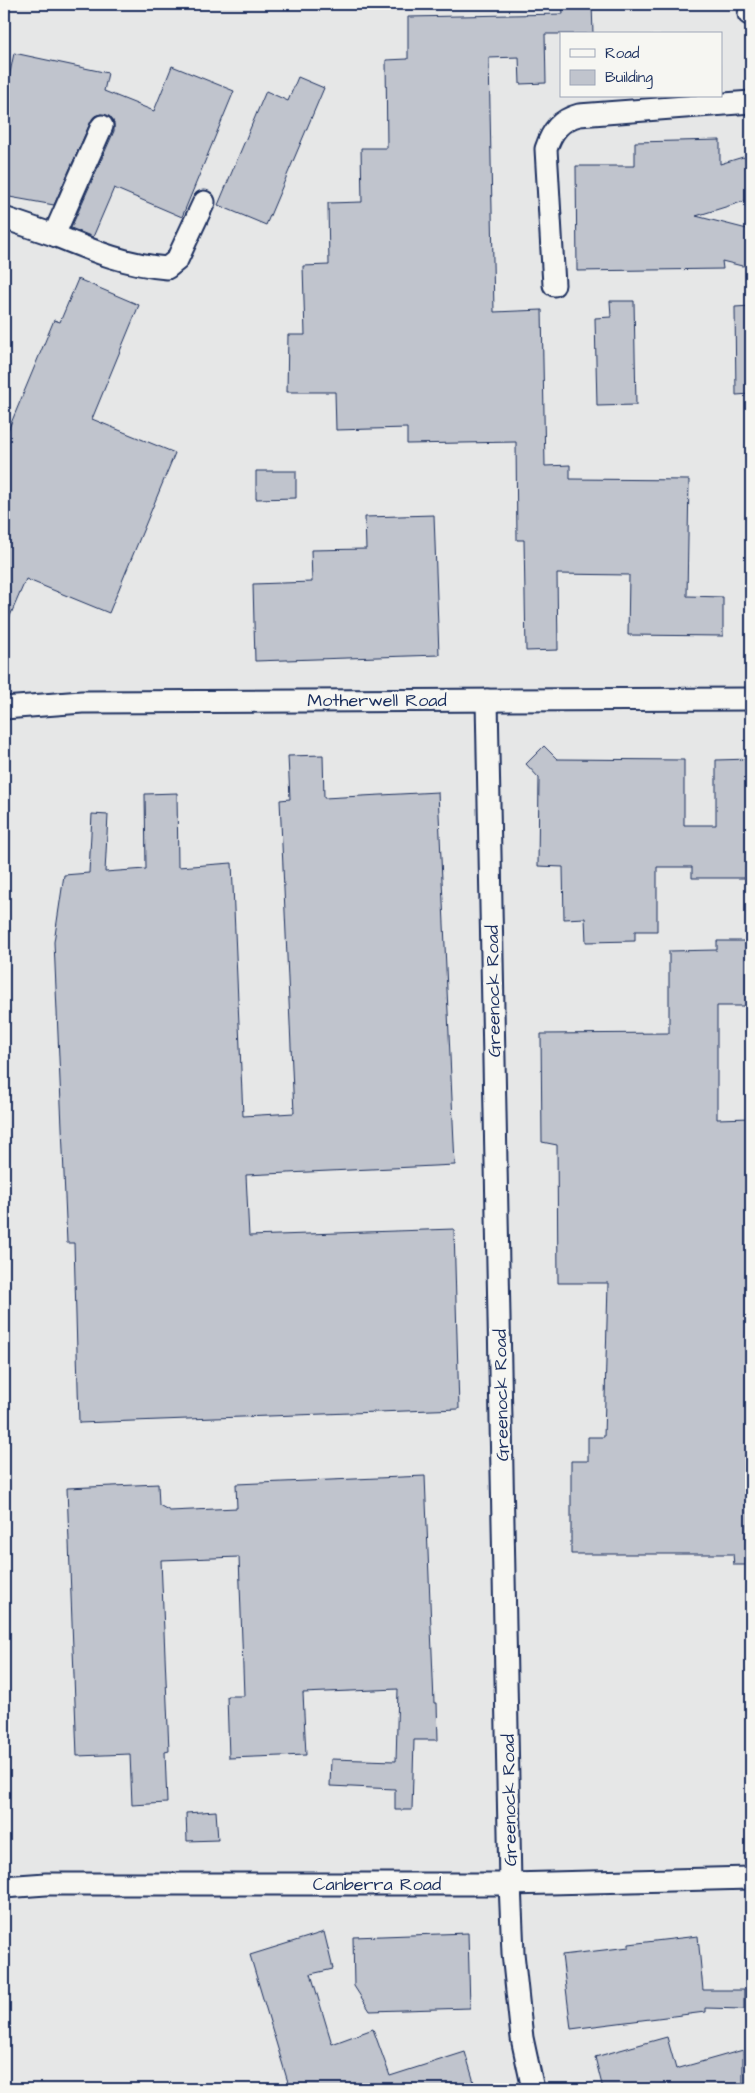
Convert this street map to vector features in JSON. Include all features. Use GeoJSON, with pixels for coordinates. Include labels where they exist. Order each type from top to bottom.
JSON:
{"type":"FeatureCollection","features":[{"type":"Feature","properties":{"kind":"street"},"geometry":{"type":"LineString","coordinates":[[554,285],[546,150],[550,136],[558,126],[568,118],[579,115],[751,102]]}},
{"type":"Feature","properties":{"kind":"street"},"geometry":{"type":"LineString","coordinates":[[54,235],[102,126]]}},
{"type":"Feature","properties":{"kind":"street"},"geometry":{"type":"LineString","coordinates":[[4,218],[54,235],[102,255],[146,266],[167,268],[177,260],[204,202]]}},
{"type":"Feature","properties":{"kind":"street","name":"Motherwell Road"},"geometry":{"type":"LineString","coordinates":[[4,708],[82,702],[751,699]]}},
{"type":"Feature","properties":{"kind":"street","name":"Greenock Road"},"geometry":{"type":"LineString","coordinates":[[487,700],[510,1884],[513,1954],[522,2038],[533,2089]]}},
{"type":"Feature","properties":{"kind":"street","name":"Canberra Road"},"geometry":{"type":"LineString","coordinates":[[4,1888],[46,1884],[510,1884],[751,1878]]}},
{"type":"Feature","properties":{"kind":"shaded area"},"geometry":{"type":"Polygon","coordinates":[[[4,4],[751,4],[751,2089],[4,2089],[4,4]]]}},
{"type":"Feature","properties":{"kind":"building"},"geometry":{"type":"Polygon","coordinates":[[[562,4],[592,4],[593,32],[545,34],[546,83],[520,84],[519,57],[489,58],[494,312],[542,310],[545,466],[570,465],[570,479],[689,480],[687,596],[723,597],[723,636],[628,635],[629,575],[557,574],[558,650],[526,651],[524,540],[517,540],[516,442],[407,444],[407,428],[336,430],[335,392],[287,392],[288,335],[305,335],[303,266],[329,265],[328,203],[362,202],[361,148],[387,148],[386,60],[408,59],[408,17],[563,14],[562,4]]]}},
{"type":"Feature","properties":{"kind":"building"},"geometry":{"type":"Polygon","coordinates":[[[14,53],[108,73],[104,91],[154,111],[172,66],[234,91],[182,217],[114,188],[93,237],[71,228],[114,131],[112,118],[101,114],[95,116],[91,121],[54,205],[4,196],[4,103],[14,53]]]}},
{"type":"Feature","properties":{"kind":"building"},"geometry":{"type":"Polygon","coordinates":[[[298,77],[324,88],[266,225],[218,205],[266,91],[288,101],[298,77]]]}},
{"type":"Feature","properties":{"kind":"building"},"geometry":{"type":"Polygon","coordinates":[[[720,140],[720,164],[743,157],[751,162],[748,182],[751,186],[751,197],[748,200],[696,216],[747,229],[751,236],[748,248],[751,257],[747,265],[742,266],[722,261],[723,269],[577,271],[576,166],[635,166],[635,142],[720,140]]]}},
{"type":"Feature","properties":{"kind":"building"},"geometry":{"type":"Polygon","coordinates":[[[78,279],[139,305],[92,419],[175,453],[109,613],[26,579],[4,630],[4,440],[54,320],[60,322],[78,279]]]}},
{"type":"Feature","properties":{"kind":"building"},"geometry":{"type":"Polygon","coordinates":[[[610,301],[634,301],[636,405],[597,406],[595,318],[611,317],[610,301]]]}},
{"type":"Feature","properties":{"kind":"building"},"geometry":{"type":"Polygon","coordinates":[[[751,306],[751,394],[736,395],[735,307],[751,306]]]}},
{"type":"Feature","properties":{"kind":"building"},"geometry":{"type":"Polygon","coordinates":[[[256,471],[296,471],[296,498],[256,499],[256,471]]]}},
{"type":"Feature","properties":{"kind":"building"},"geometry":{"type":"Polygon","coordinates":[[[434,515],[439,655],[255,661],[253,584],[312,582],[311,550],[366,549],[365,517],[434,515]]]}},
{"type":"Feature","properties":{"kind":"building"},"geometry":{"type":"Polygon","coordinates":[[[544,746],[557,759],[684,760],[684,825],[716,825],[716,760],[751,759],[751,878],[692,878],[692,867],[657,867],[657,931],[635,931],[635,941],[586,942],[585,918],[564,919],[563,867],[538,866],[539,778],[526,764],[544,746]]]}},
{"type":"Feature","properties":{"kind":"building"},"geometry":{"type":"Polygon","coordinates":[[[323,755],[324,798],[438,792],[455,1165],[246,1175],[249,1236],[454,1229],[459,1409],[79,1423],[74,1243],[67,1243],[54,942],[64,875],[89,873],[92,814],[108,815],[105,872],[146,869],[145,794],[177,793],[178,867],[232,863],[243,1116],[294,1113],[280,800],[290,799],[288,756],[323,755]]]}},
{"type":"Feature","properties":{"kind":"building"},"geometry":{"type":"Polygon","coordinates":[[[717,941],[751,941],[751,1006],[717,1006],[717,1119],[751,1118],[751,1565],[734,1565],[733,1554],[571,1554],[571,1461],[588,1461],[588,1437],[604,1437],[608,1283],[558,1283],[557,1145],[542,1142],[541,1034],[669,1033],[669,951],[717,950],[717,941]]]}},
{"type":"Feature","properties":{"kind":"building"},"geometry":{"type":"Polygon","coordinates":[[[425,1476],[434,1703],[437,1703],[438,1740],[414,1740],[412,1810],[395,1810],[395,1789],[330,1786],[331,1759],[396,1761],[398,1689],[303,1693],[306,1755],[229,1758],[227,1696],[244,1696],[239,1557],[161,1560],[169,1751],[165,1752],[167,1803],[132,1805],[130,1754],[77,1756],[67,1488],[158,1484],[159,1505],[170,1511],[237,1508],[236,1484],[425,1476]]]}},
{"type":"Feature","properties":{"kind":"building"},"geometry":{"type":"Polygon","coordinates":[[[216,1811],[218,1840],[187,1841],[186,1813],[216,1811]]]}},
{"type":"Feature","properties":{"kind":"building"},"geometry":{"type":"Polygon","coordinates":[[[324,1932],[333,1969],[311,1974],[332,2044],[373,2029],[390,2076],[465,2052],[476,2089],[290,2089],[250,1955],[324,1932]]]}},
{"type":"Feature","properties":{"kind":"building"},"geometry":{"type":"Polygon","coordinates":[[[468,1933],[470,2008],[370,2011],[354,1986],[353,1937],[468,1933]]]}},
{"type":"Feature","properties":{"kind":"building"},"geometry":{"type":"Polygon","coordinates":[[[698,1936],[703,1990],[744,1990],[744,2009],[705,2008],[705,2012],[571,2029],[562,1955],[629,1947],[629,1944],[698,1936]]]}},
{"type":"Feature","properties":{"kind":"building"},"geometry":{"type":"Polygon","coordinates":[[[667,2037],[676,2069],[743,2050],[743,2089],[603,2089],[595,2057],[667,2037]]]}}]}
